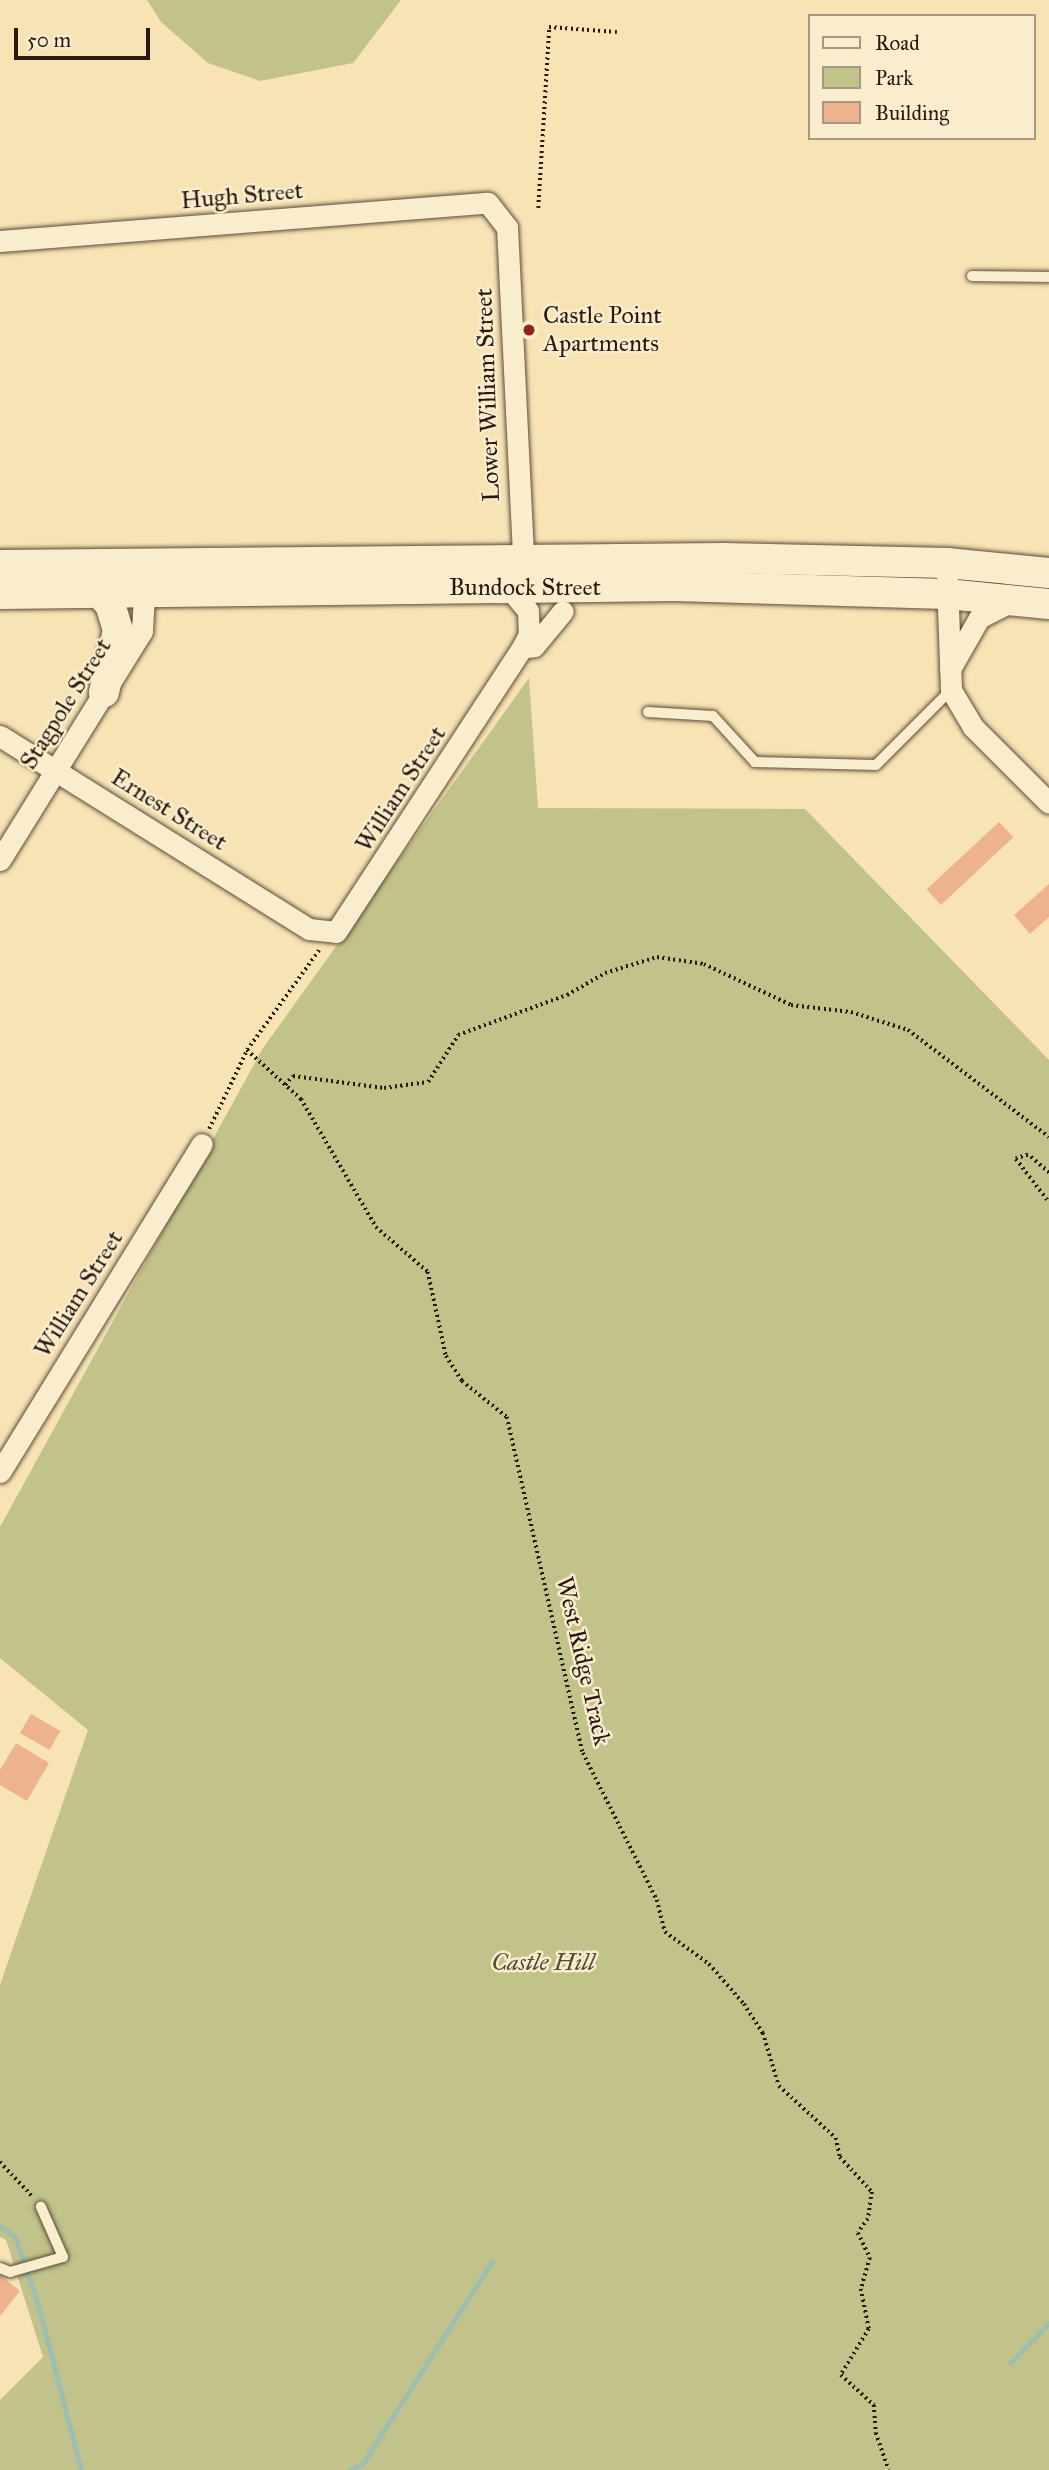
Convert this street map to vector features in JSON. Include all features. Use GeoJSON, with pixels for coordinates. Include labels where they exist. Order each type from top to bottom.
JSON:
{"type":"FeatureCollection","features":[{"type":"Feature","properties":{"kind":"main road","name":"Bundock Street"},"geometry":{"type":"LineString","coordinates":[[0,594],[100,594],[145,580],[521,559],[947,564],[1049,573]]}},
{"type":"Feature","properties":{"kind":"main road","name":"Bundock Street"},"geometry":{"type":"LineString","coordinates":[[0,565],[145,580],[947,594],[1049,604]]}},
{"type":"Feature","properties":{"kind":"main road"},"geometry":{"type":"LineString","coordinates":[[100,594],[110,604],[118,630],[104,692]]}},
{"type":"Feature","properties":{"kind":"street","name":"Hugh Street"},"geometry":{"type":"LineString","coordinates":[[0,241],[488,203]]}},
{"type":"Feature","properties":{"kind":"street","name":"Lower William Street"},"geometry":{"type":"LineString","coordinates":[[488,203],[508,227],[522,587]]}},
{"type":"Feature","properties":{"kind":"street"},"geometry":{"type":"LineString","coordinates":[[947,564],[949,682],[973,727],[1049,803]]}},
{"type":"Feature","properties":{"kind":"street","name":"Stagpole Street"},"geometry":{"type":"LineString","coordinates":[[0,860],[142,631],[145,580]]}},
{"type":"Feature","properties":{"kind":"street","name":"William Street"},"geometry":{"type":"LineString","coordinates":[[342,928],[522,648],[529,634],[528,611],[522,587]]}},
{"type":"Feature","properties":{"kind":"street"},"geometry":{"type":"LineString","coordinates":[[949,682],[979,618],[1014,600]]}},
{"type":"Feature","properties":{"kind":"street","name":"William Street"},"geometry":{"type":"LineString","coordinates":[[522,648],[534,646],[564,611]]}},
{"type":"Feature","properties":{"kind":"street","name":"Ernest Street"},"geometry":{"type":"LineString","coordinates":[[0,736],[309,929],[321,934],[342,928]]}},
{"type":"Feature","properties":{"kind":"street","name":"William Street"},"geometry":{"type":"LineString","coordinates":[[0,1472],[202,1144]]}},
{"type":"Feature","properties":{"kind":"lane"},"geometry":{"type":"LineString","coordinates":[[972,276],[1049,276]]}},
{"type":"Feature","properties":{"kind":"lane"},"geometry":{"type":"LineString","coordinates":[[648,712],[713,716],[755,762],[876,765],[949,682]]}},
{"type":"Feature","properties":{"kind":"lane"},"geometry":{"type":"LineString","coordinates":[[0,2268],[10,2272],[63,2258],[41,2207]]}},
{"type":"Feature","properties":{"kind":"path"},"geometry":{"type":"LineString","coordinates":[[538,208],[549,27],[617,32]]}},
{"type":"Feature","properties":{"kind":"path"},"geometry":{"type":"LineString","coordinates":[[202,1144],[247,1050],[322,943],[342,928]]}},
{"type":"Feature","properties":{"kind":"path"},"geometry":{"type":"LineString","coordinates":[[285,1085],[293,1076],[384,1088],[428,1082],[458,1035],[567,995],[605,973],[657,957],[704,964],[791,1005],[851,1012],[908,1030],[1049,1137]]}},
{"type":"Feature","properties":{"kind":"path","name":"West Ridge Track"},"geometry":{"type":"LineString","coordinates":[[247,1050],[285,1085],[322,1128],[346,1184],[376,1227],[428,1272],[446,1356],[462,1381],[507,1417],[583,1753],[657,1900],[665,1932],[709,1964],[744,2004],[763,2033],[779,2086],[836,2138],[841,2157],[872,2192],[868,2219],[858,2233],[870,2258],[861,2290],[869,2329],[841,2375],[874,2405],[876,2433],[889,2470]]}},
{"type":"Feature","properties":{"kind":"path"},"geometry":{"type":"LineString","coordinates":[[1049,1173],[1028,1155],[1016,1159],[1049,1202]]}},
{"type":"Feature","properties":{"kind":"path"},"geometry":{"type":"LineString","coordinates":[[0,2162],[41,2207]]}},
{"type":"Feature","properties":{"kind":"green space"},"geometry":{"type":"Polygon","coordinates":[[[147,0],[401,0],[353,63],[260,81],[208,63],[161,22],[147,0]]]}},
{"type":"Feature","properties":{"kind":"green space","name":"Castle Hill"},"geometry":{"type":"Polygon","coordinates":[[[529,678],[538,808],[805,809],[1049,1060],[1049,2470],[0,2470],[0,2400],[43,2357],[6,2240],[0,2237],[0,1985],[88,1730],[0,1658],[0,1527],[263,1048],[529,678]]]}},
{"type":"Feature","properties":{"kind":"building"},"geometry":{"type":"Polygon","coordinates":[[[999,822],[1013,837],[941,905],[927,890],[999,822]]]}},
{"type":"Feature","properties":{"kind":"building"},"geometry":{"type":"Polygon","coordinates":[[[1049,884],[1049,917],[1030,934],[1014,915],[1049,884]]]}},
{"type":"Feature","properties":{"kind":"building"},"geometry":{"type":"Polygon","coordinates":[[[31,1714],[60,1731],[49,1750],[20,1733],[31,1714]]]}},
{"type":"Feature","properties":{"kind":"building"},"geometry":{"type":"Polygon","coordinates":[[[16,1743],[49,1763],[27,1801],[0,1785],[0,1770],[16,1743]]]}},
{"type":"Feature","properties":{"kind":"building"},"geometry":{"type":"Polygon","coordinates":[[[0,2275],[20,2291],[0,2316],[0,2275]]]}},
{"type":"Feature","properties":{"kind":"waterway"},"geometry":{"type":"LineString","coordinates":[[0,2226],[15,2237],[38,2304],[81,2470]]}},
{"type":"Feature","properties":{"kind":"waterway"},"geometry":{"type":"LineString","coordinates":[[350,2470],[363,2463],[492,2261]]}},
{"type":"Feature","properties":{"kind":"waterway"},"geometry":{"type":"LineString","coordinates":[[1010,2363],[1049,2323]]}},
{"type":"Feature","properties":{"kind":"place","name":"Castle Point Apartments"},"geometry":{"type":"Point","coordinates":[529,330]}}]}
